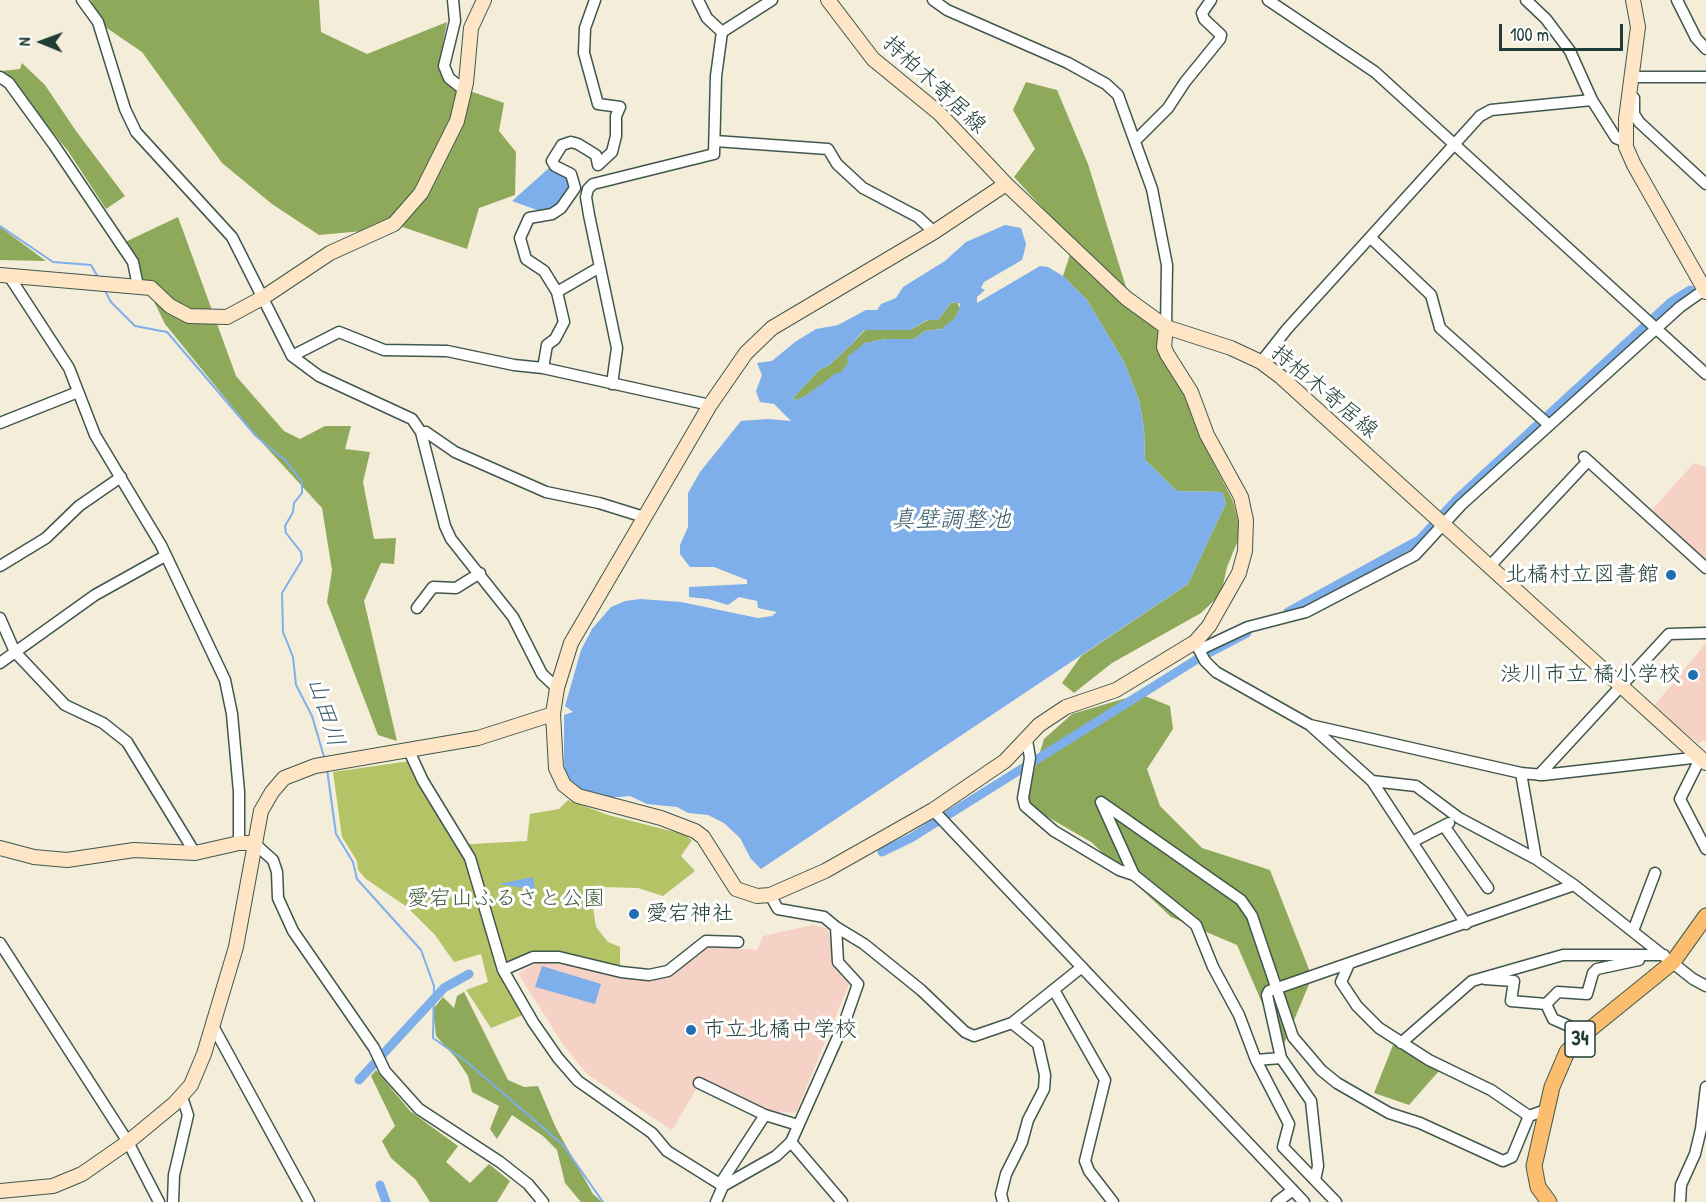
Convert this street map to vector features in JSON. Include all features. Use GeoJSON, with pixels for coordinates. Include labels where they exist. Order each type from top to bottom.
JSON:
{"type":"FeatureCollection","features":[{"type":"Feature","properties":{"kind":"main road","name":"34"},"geometry":{"type":"LineString","coordinates":[[1549,1202],[1538,1187],[1534,1166],[1546,1110],[1559,1068],[1568,1052],[1585,1033],[1669,958],[1706,916]]}},
{"type":"Feature","properties":{"kind":"street"},"geometry":{"type":"LineString","coordinates":[[82,0],[98,22],[125,110],[136,132],[232,237],[292,356],[319,376],[412,419],[421,432],[445,526],[451,539],[513,617],[542,674],[557,688]]}},
{"type":"Feature","properties":{"kind":"street"},"geometry":{"type":"LineString","coordinates":[[453,0],[455,21],[444,66],[449,78],[464,90]]}},
{"type":"Feature","properties":{"kind":"street"},"geometry":{"type":"LineString","coordinates":[[5,275],[151,288],[179,313],[207,318],[227,317],[264,297],[330,253],[394,224],[408,212],[435,168],[457,121],[464,90],[471,28],[484,0]]}},
{"type":"Feature","properties":{"kind":"street"},"geometry":{"type":"LineString","coordinates":[[595,0],[585,28],[585,66],[598,104],[620,107],[616,116],[616,136],[612,152],[598,165],[586,196],[617,348],[612,384]]}},
{"type":"Feature","properties":{"kind":"street"},"geometry":{"type":"LineString","coordinates":[[698,0],[707,18],[722,32]]}},
{"type":"Feature","properties":{"kind":"street"},"geometry":{"type":"LineString","coordinates":[[588,189],[593,184],[712,156],[715,141],[716,76],[722,32],[772,0]]}},
{"type":"Feature","properties":{"kind":"street","name":"持柏木寄居線"},"geometry":{"type":"LineString","coordinates":[[828,0],[873,59],[939,113],[1006,184],[1126,298],[1166,327],[1231,348],[1261,362],[1703,760]]}},
{"type":"Feature","properties":{"kind":"street"},"geometry":{"type":"LineString","coordinates":[[933,0],[947,10],[1068,63],[1106,84],[1118,95],[1152,189],[1167,265],[1164,347],[1191,392],[1207,435],[1241,497],[1246,520],[1245,551],[1239,573],[1209,626],[1200,652]]}},
{"type":"Feature","properties":{"kind":"street"},"geometry":{"type":"LineString","coordinates":[[1135,141],[1168,108],[1185,82],[1220,39],[1221,35],[1204,19],[1202,13],[1211,0]]}},
{"type":"Feature","properties":{"kind":"street"},"geometry":{"type":"LineString","coordinates":[[1268,0],[1375,72],[1706,374]]}},
{"type":"Feature","properties":{"kind":"street"},"geometry":{"type":"LineString","coordinates":[[1526,0],[1546,19],[1570,51],[1592,100],[1616,138],[1625,142]]}},
{"type":"Feature","properties":{"kind":"street"},"geometry":{"type":"LineString","coordinates":[[1633,0],[1638,27],[1633,108],[1636,118],[1706,184]]}},
{"type":"Feature","properties":{"kind":"street"},"geometry":{"type":"LineString","coordinates":[[1677,0],[1696,38],[1706,49]]}},
{"type":"Feature","properties":{"kind":"street"},"geometry":{"type":"LineString","coordinates":[[0,77],[9,83],[48,136],[133,262],[138,286]]}},
{"type":"Feature","properties":{"kind":"street"},"geometry":{"type":"LineString","coordinates":[[1006,184],[934,232],[772,328],[746,353],[710,405],[571,643],[557,688],[553,714],[556,768],[564,785],[578,796],[660,818],[695,831],[703,837],[736,889],[757,896],[770,895],[825,871],[933,810],[984,776],[1027,740],[1039,725],[1066,707],[1116,690],[1200,652],[1248,627],[1306,612],[1415,555],[1438,521],[1655,329],[1705,291],[1634,165],[1625,142],[1635,77]]}},
{"type":"Feature","properties":{"kind":"street"},"geometry":{"type":"LineString","coordinates":[[1635,77],[1690,79],[1706,77]]}},
{"type":"Feature","properties":{"kind":"street"},"geometry":{"type":"LineString","coordinates":[[1261,362],[1287,329],[1372,239],[1480,116],[1491,110],[1592,100]]}},
{"type":"Feature","properties":{"kind":"street"},"geometry":{"type":"LineString","coordinates":[[715,141],[828,149],[837,164],[863,188],[918,217],[934,232]]}},
{"type":"Feature","properties":{"kind":"street"},"geometry":{"type":"LineString","coordinates":[[543,368],[548,345],[555,339],[564,322],[557,292],[543,272],[526,260],[520,238],[529,218],[552,214],[561,208],[575,188],[571,174],[555,166],[552,161],[562,145],[571,142],[578,144],[596,155],[598,165]]}},
{"type":"Feature","properties":{"kind":"street"},"geometry":{"type":"LineString","coordinates":[[1372,239],[1431,295],[1440,328],[1548,424]]}},
{"type":"Feature","properties":{"kind":"street"},"geometry":{"type":"LineString","coordinates":[[557,292],[600,267]]}},
{"type":"Feature","properties":{"kind":"street"},"geometry":{"type":"LineString","coordinates":[[5,275],[69,368],[95,435],[165,556],[208,642],[229,694],[239,792],[239,843]]}},
{"type":"Feature","properties":{"kind":"street"},"geometry":{"type":"LineString","coordinates":[[292,356],[339,332],[384,350],[447,351],[514,365],[543,368],[710,405]]}},
{"type":"Feature","properties":{"kind":"street"},"geometry":{"type":"LineString","coordinates":[[0,423],[78,392]]}},
{"type":"Feature","properties":{"kind":"street"},"geometry":{"type":"LineString","coordinates":[[421,432],[426,432],[455,452],[546,492],[599,503],[644,517]]}},
{"type":"Feature","properties":{"kind":"street"},"geometry":{"type":"LineString","coordinates":[[1489,567],[1586,459],[1706,568]]}},
{"type":"Feature","properties":{"kind":"street"},"geometry":{"type":"LineString","coordinates":[[0,566],[46,538],[79,506],[121,477]]}},
{"type":"Feature","properties":{"kind":"street"},"geometry":{"type":"LineString","coordinates":[[0,663],[95,595],[165,556]]}},
{"type":"Feature","properties":{"kind":"street"},"geometry":{"type":"LineString","coordinates":[[417,608],[433,587],[456,588],[480,573]]}},
{"type":"Feature","properties":{"kind":"street"},"geometry":{"type":"LineString","coordinates":[[0,618],[15,652],[64,705],[103,723],[127,742],[195,853]]}},
{"type":"Feature","properties":{"kind":"street"},"geometry":{"type":"LineString","coordinates":[[1539,775],[1669,634],[1706,633]]}},
{"type":"Feature","properties":{"kind":"street"},"geometry":{"type":"LineString","coordinates":[[1200,652],[1216,672],[1310,725],[1372,781],[1466,924]]}},
{"type":"Feature","properties":{"kind":"street"},"geometry":{"type":"LineString","coordinates":[[0,1191],[38,1189],[63,1183],[92,1168],[129,1142],[182,1097],[198,1070],[241,927],[261,811],[272,792],[284,778],[321,765],[478,738],[553,714]]}},
{"type":"Feature","properties":{"kind":"street"},"geometry":{"type":"LineString","coordinates":[[1310,725],[1521,773],[1539,775],[1703,760]]}},
{"type":"Feature","properties":{"kind":"street"},"geometry":{"type":"LineString","coordinates":[[1027,740],[1029,758],[1023,798],[1025,806],[1030,813],[1119,870],[1134,875],[1196,925],[1213,967],[1239,1015],[1256,1060],[1289,1124],[1283,1147],[1336,1202]]}},
{"type":"Feature","properties":{"kind":"street"},"geometry":{"type":"LineString","coordinates":[[409,751],[423,781],[470,858],[503,970],[533,1022],[578,1081],[652,1133],[666,1151],[721,1185]]}},
{"type":"Feature","properties":{"kind":"street"},"geometry":{"type":"LineString","coordinates":[[1703,760],[1680,799],[1706,849]]}},
{"type":"Feature","properties":{"kind":"street"},"geometry":{"type":"LineString","coordinates":[[1521,773],[1536,859]]}},
{"type":"Feature","properties":{"kind":"street"},"geometry":{"type":"LineString","coordinates":[[1372,781],[1416,786],[1459,818],[1536,859],[1574,885],[1693,979],[1706,986]]}},
{"type":"Feature","properties":{"kind":"street"},"geometry":{"type":"LineString","coordinates":[[1134,875],[1101,802],[1241,900],[1252,916],[1293,1037],[1305,1053],[1337,1083],[1389,1113],[1420,1123],[1503,1161],[1512,1157],[1529,1116],[1546,1110]]}},
{"type":"Feature","properties":{"kind":"street"},"geometry":{"type":"LineString","coordinates":[[933,810],[1304,1202]]}},
{"type":"Feature","properties":{"kind":"street"},"geometry":{"type":"LineString","coordinates":[[1412,842],[1459,818]]}},
{"type":"Feature","properties":{"kind":"street"},"geometry":{"type":"LineString","coordinates":[[1444,826],[1488,888]]}},
{"type":"Feature","properties":{"kind":"street"},"geometry":{"type":"LineString","coordinates":[[0,848],[34,857],[67,860],[134,850],[195,853],[239,843],[254,843],[273,860],[277,872],[278,898],[293,931],[374,1048],[385,1071],[419,1109],[500,1162],[528,1184],[543,1202]]}},
{"type":"Feature","properties":{"kind":"street"},"geometry":{"type":"LineString","coordinates":[[1633,931],[1655,873]]}},
{"type":"Feature","properties":{"kind":"street"},"geometry":{"type":"LineString","coordinates":[[1314,1180],[1318,1166],[1311,1101],[1281,1059],[1267,995],[1275,988],[1574,885]]}},
{"type":"Feature","properties":{"kind":"street"},"geometry":{"type":"LineString","coordinates":[[770,895],[778,909],[824,917],[864,944],[921,990],[965,1032],[974,1036],[1012,1023],[1082,967]]}},
{"type":"Feature","properties":{"kind":"street"},"geometry":{"type":"LineString","coordinates":[[721,1185],[776,1156],[791,1142],[845,1021],[858,984],[838,962],[836,927]]}},
{"type":"Feature","properties":{"kind":"street"},"geometry":{"type":"LineString","coordinates":[[503,970],[533,957],[559,957],[621,972],[649,975],[668,971],[706,942],[738,942]]}},
{"type":"Feature","properties":{"kind":"street"},"geometry":{"type":"LineString","coordinates":[[0,943],[129,1142],[159,1202]]}},
{"type":"Feature","properties":{"kind":"street"},"geometry":{"type":"LineString","coordinates":[[1401,1044],[1472,981],[1479,978],[1563,955],[1641,955],[1669,958]]}},
{"type":"Feature","properties":{"kind":"street"},"geometry":{"type":"LineString","coordinates":[[1479,978],[1514,981],[1511,1001],[1546,1004],[1558,992],[1587,994],[1593,973],[1597,969],[1639,959],[1641,955]]}},
{"type":"Feature","properties":{"kind":"street"},"geometry":{"type":"LineString","coordinates":[[1349,964],[1341,982],[1357,1006],[1379,1028],[1401,1044],[1491,1090],[1529,1116]]}},
{"type":"Feature","properties":{"kind":"street"},"geometry":{"type":"LineString","coordinates":[[1054,990],[1105,1080],[1085,1161],[1089,1171],[1113,1202]]}},
{"type":"Feature","properties":{"kind":"street"},"geometry":{"type":"LineString","coordinates":[[1546,1004],[1552,1019],[1585,1033]]}},
{"type":"Feature","properties":{"kind":"street"},"geometry":{"type":"LineString","coordinates":[[1003,1202],[1001,1194],[1006,1174],[1022,1142],[1028,1120],[1044,1089],[1045,1075],[1038,1044],[1012,1023]]}},
{"type":"Feature","properties":{"kind":"street"},"geometry":{"type":"LineString","coordinates":[[213,1026],[309,1202]]}},
{"type":"Feature","properties":{"kind":"street"},"geometry":{"type":"LineString","coordinates":[[1256,1060],[1281,1059]]}},
{"type":"Feature","properties":{"kind":"street"},"geometry":{"type":"LineString","coordinates":[[699,1083],[765,1115],[798,1125]]}},
{"type":"Feature","properties":{"kind":"street"},"geometry":{"type":"LineString","coordinates":[[1680,1202],[1681,1185],[1695,1154],[1701,1129],[1706,1087]]}},
{"type":"Feature","properties":{"kind":"street"},"geometry":{"type":"LineString","coordinates":[[172,1202],[176,1164],[188,1114],[182,1097]]}},
{"type":"Feature","properties":{"kind":"street"},"geometry":{"type":"LineString","coordinates":[[716,1202],[721,1185],[765,1115]]}},
{"type":"Feature","properties":{"kind":"street"},"geometry":{"type":"LineString","coordinates":[[791,1142],[841,1202]]}},
{"type":"Feature","properties":{"kind":"street"},"geometry":{"type":"LineString","coordinates":[[1277,1202],[1293,1190]]}},
{"type":"Feature","properties":{"kind":"shaded area"},"geometry":{"type":"Polygon","coordinates":[[[1694,463],[1706,467],[1706,563],[1650,512],[1694,463]]]}},
{"type":"Feature","properties":{"kind":"shaded area","name":"渋川市立 橘小学校"},"geometry":{"type":"Polygon","coordinates":[[[1706,643],[1706,743],[1703,740],[1699,744],[1653,707],[1706,643]]]}},
{"type":"Feature","properties":{"kind":"shaded area","name":"市立北橘中学校"},"geometry":{"type":"Polygon","coordinates":[[[813,925],[827,928],[832,940],[832,962],[849,984],[796,1113],[767,1111],[701,1081],[672,1130],[588,1075],[562,1043],[518,973],[543,960],[604,973],[672,974],[708,946],[757,950],[763,936],[813,925]]]}},
{"type":"Feature","properties":{"kind":"green space"},"geometry":{"type":"Polygon","coordinates":[[[91,0],[319,0],[321,32],[367,54],[447,22],[438,68],[447,83],[504,103],[499,131],[516,152],[515,195],[479,208],[467,249],[394,224],[385,229],[319,235],[272,204],[222,163],[142,52],[98,22],[91,0]]]}},
{"type":"Feature","properties":{"kind":"green space"},"geometry":{"type":"Polygon","coordinates":[[[22,63],[45,85],[125,196],[106,209],[68,151],[2,71],[20,69],[22,63]]]}},
{"type":"Feature","properties":{"kind":"green space"},"geometry":{"type":"Polygon","coordinates":[[[1026,82],[1057,90],[1088,164],[1130,300],[1161,330],[1158,341],[1160,355],[1172,369],[1186,394],[1200,437],[1233,501],[1241,533],[1227,567],[1221,594],[1201,613],[1112,663],[1074,693],[1062,683],[1081,656],[1188,584],[1226,503],[1222,492],[1177,491],[1145,460],[1144,428],[1139,400],[1124,362],[1087,300],[1063,276],[1074,242],[1014,177],[1035,149],[1013,110],[1026,82]]]}},
{"type":"Feature","properties":{"kind":"green space"},"geometry":{"type":"Polygon","coordinates":[[[178,217],[236,376],[284,431],[300,439],[325,426],[351,426],[345,449],[370,452],[363,482],[374,539],[396,538],[394,564],[381,563],[364,601],[397,741],[378,735],[327,602],[332,570],[322,508],[256,436],[165,324],[125,242],[178,217]]]}},
{"type":"Feature","properties":{"kind":"green space"},"geometry":{"type":"Polygon","coordinates":[[[0,227],[46,261],[0,260],[0,227]]]}},
{"type":"Feature","properties":{"kind":"green space"},"geometry":{"type":"Polygon","coordinates":[[[957,302],[960,309],[954,320],[941,329],[925,331],[914,339],[886,339],[865,343],[841,373],[804,397],[796,400],[793,398],[820,369],[828,366],[865,330],[910,330],[928,320],[938,320],[951,303],[957,302]]]}},
{"type":"Feature","properties":{"kind":"green space"},"geometry":{"type":"Polygon","coordinates":[[[1140,694],[1170,706],[1173,729],[1147,769],[1160,806],[1202,848],[1270,870],[1312,977],[1282,1049],[1237,945],[1171,917],[1091,842],[1027,805],[1027,794],[1044,739],[1072,714],[1140,694]]]}},
{"type":"Feature","properties":{"kind":"green space","name":"愛宕山ふるさと公園"},"geometry":{"type":"Polygon","coordinates":[[[410,761],[427,799],[455,845],[527,841],[530,814],[559,809],[568,800],[608,815],[683,834],[692,840],[681,856],[695,871],[663,896],[638,888],[602,887],[593,908],[596,927],[608,942],[620,947],[620,968],[560,953],[536,952],[520,956],[500,968],[523,1015],[491,1028],[466,990],[488,982],[481,954],[454,962],[435,935],[407,907],[366,879],[358,870],[357,861],[342,837],[333,772],[410,761]]]}},
{"type":"Feature","properties":{"kind":"green space"},"geometry":{"type":"Polygon","coordinates":[[[464,992],[508,1080],[524,1087],[538,1086],[556,1128],[593,1194],[602,1202],[581,1202],[565,1183],[557,1150],[543,1136],[512,1115],[497,1139],[490,1129],[499,1106],[472,1092],[468,1076],[456,1058],[436,1036],[433,1009],[443,997],[454,1008],[457,996],[464,992]]]}},
{"type":"Feature","properties":{"kind":"green space"},"geometry":{"type":"Polygon","coordinates":[[[1393,1045],[1446,1063],[1409,1105],[1374,1093],[1393,1045]]]}},
{"type":"Feature","properties":{"kind":"green space"},"geometry":{"type":"Polygon","coordinates":[[[376,1070],[410,1111],[458,1146],[446,1162],[470,1183],[489,1164],[510,1181],[497,1202],[430,1202],[416,1180],[391,1158],[382,1141],[395,1126],[371,1076],[376,1070]]]}},
{"type":"Feature","properties":{"kind":"water"},"geometry":{"type":"Polygon","coordinates":[[[549,168],[569,175],[573,187],[552,210],[537,210],[512,201],[549,168]]]}},
{"type":"Feature","properties":{"kind":"water","name":"真壁調整池"},"geometry":{"type":"Polygon","coordinates":[[[1005,225],[1021,228],[1026,244],[1022,260],[984,282],[981,288],[985,290],[977,297],[977,303],[1040,266],[1048,267],[1063,276],[1087,300],[1124,362],[1139,400],[1144,428],[1145,460],[1177,491],[1222,492],[1226,503],[1188,584],[761,869],[751,859],[740,838],[724,823],[708,815],[688,813],[677,807],[647,804],[630,796],[606,798],[574,786],[565,771],[564,763],[564,715],[573,712],[565,706],[581,650],[592,629],[611,607],[625,601],[640,599],[681,602],[758,618],[772,616],[777,612],[758,608],[757,601],[739,597],[728,605],[708,599],[689,597],[689,587],[747,584],[747,580],[714,567],[690,567],[680,554],[680,545],[688,527],[688,493],[700,472],[741,421],[768,419],[791,421],[774,404],[760,402],[756,391],[762,375],[757,363],[772,361],[795,342],[816,329],[838,325],[866,310],[877,310],[881,304],[896,298],[903,287],[945,261],[966,242],[1005,225]],[[951,303],[938,320],[927,320],[910,330],[864,330],[828,366],[820,369],[793,398],[796,400],[804,397],[836,373],[841,373],[848,363],[847,357],[865,343],[886,339],[914,339],[925,331],[941,329],[954,319],[960,304],[951,303]]]}},
{"type":"Feature","properties":{"kind":"water"},"geometry":{"type":"Polygon","coordinates":[[[533,877],[535,890],[499,884],[533,877]]]}},
{"type":"Feature","properties":{"kind":"water"},"geometry":{"type":"Polygon","coordinates":[[[542,966],[601,984],[595,1004],[535,987],[542,966]]]}},
{"type":"Feature","properties":{"kind":"waterway","name":"山田川"},"geometry":{"type":"LineString","coordinates":[[0,226],[53,262],[91,265],[99,279]]}},
{"type":"Feature","properties":{"kind":"waterway","name":"山田川"},"geometry":{"type":"LineString","coordinates":[[104,289],[111,302],[135,326],[167,332],[256,436],[287,462],[302,482],[302,493],[294,503],[293,512],[285,526],[286,533],[301,552],[302,560],[282,593],[283,632],[293,657],[296,685],[312,716],[325,760]]}},
{"type":"Feature","properties":{"kind":"waterway"},"geometry":{"type":"LineString","coordinates":[[1288,612],[1419,540],[1457,499],[1671,302],[1690,290]]}},
{"type":"Feature","properties":{"kind":"waterway"},"geometry":{"type":"LineString","coordinates":[[882,852],[911,838],[1199,658],[1247,633]]}},
{"type":"Feature","properties":{"kind":"waterway","name":"山田川"},"geometry":{"type":"LineString","coordinates":[[327,769],[336,834],[353,862],[357,879],[421,950],[434,986],[433,1038],[467,1062],[563,1145],[603,1202]]}},
{"type":"Feature","properties":{"kind":"waterway"},"geometry":{"type":"LineString","coordinates":[[359,1080],[444,988],[469,974]]}},
{"type":"Feature","properties":{"kind":"waterway"},"geometry":{"type":"LineString","coordinates":[[380,1185],[386,1202]]}},
{"type":"Feature","properties":{"kind":"place","name":"北橘村立図書館"},"geometry":{"type":"Point","coordinates":[1671,575]}},
{"type":"Feature","properties":{"kind":"place","name":"渋川市立 橘小学校"},"geometry":{"type":"Point","coordinates":[1693,675]}},
{"type":"Feature","properties":{"kind":"place","name":"愛宕神社"},"geometry":{"type":"Point","coordinates":[634,914]}},
{"type":"Feature","properties":{"kind":"place","name":"市立北橘中学校"},"geometry":{"type":"Point","coordinates":[691,1030]}}]}
